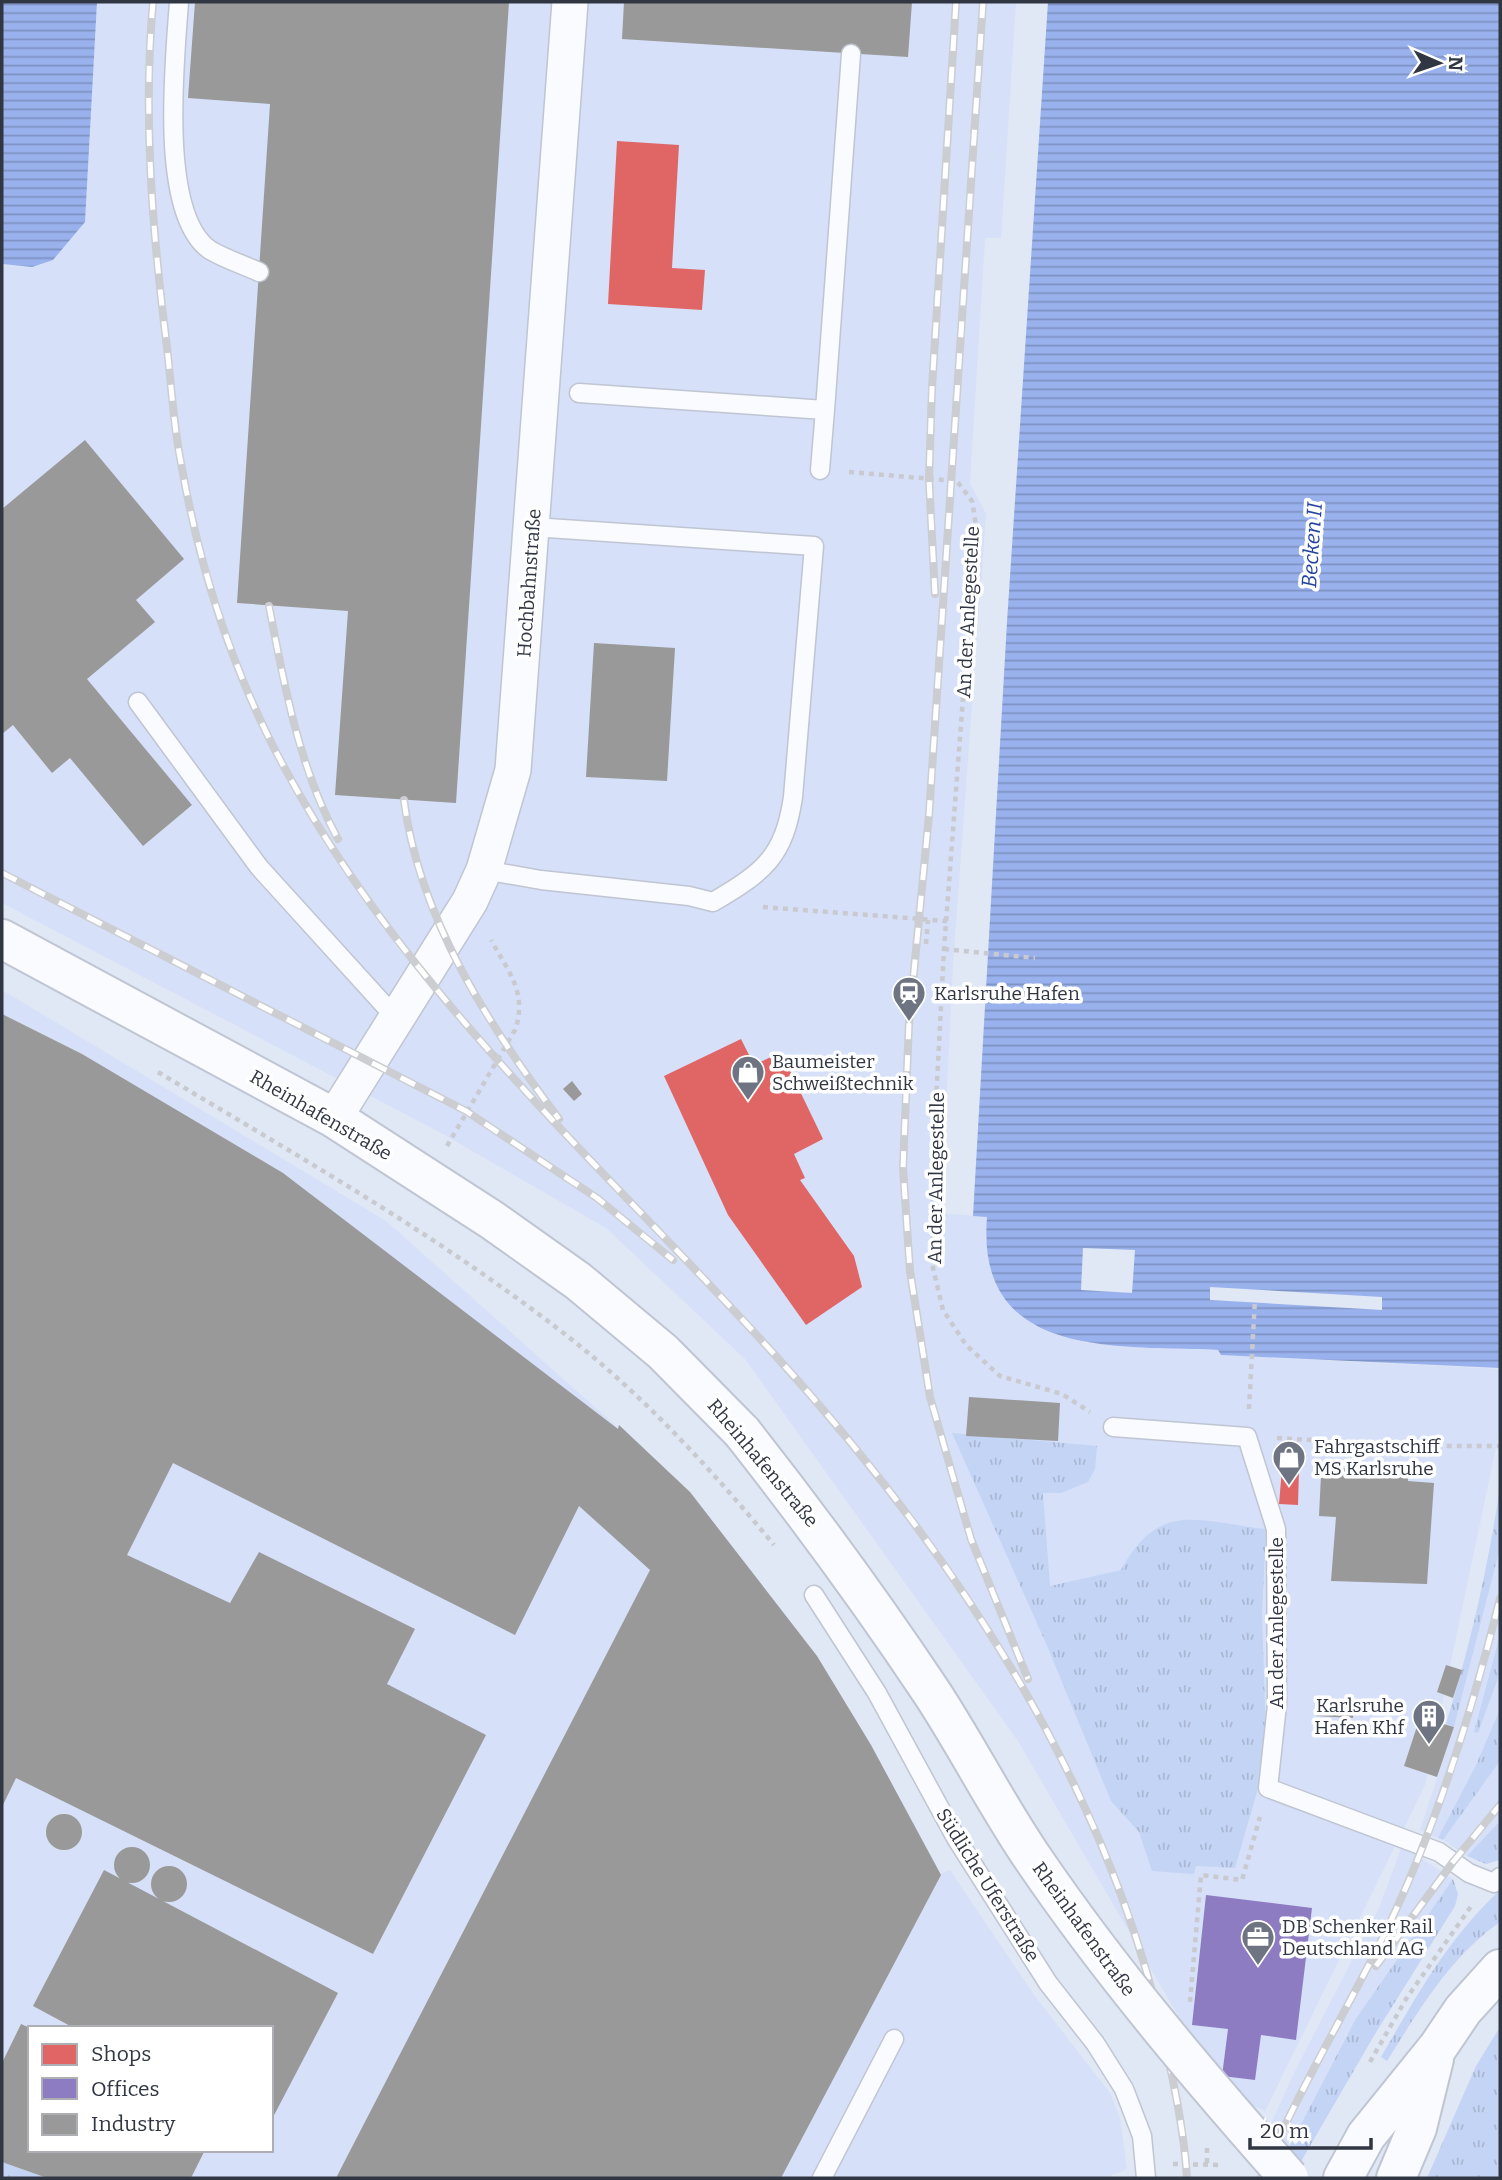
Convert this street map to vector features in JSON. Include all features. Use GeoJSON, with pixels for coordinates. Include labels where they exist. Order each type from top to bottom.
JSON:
{"type":"FeatureCollection","features":[{"type":"Feature","properties":{"kind":"main road","name":"Rheinhafenstraße"},"geometry":{"type":"LineString","coordinates":[[2,939],[334,1118],[492,1220],[578,1281],[642,1334],[742,1432],[827,1539],[933,1695],[1032,1858],[1097,1949],[1161,2033],[1289,2178]]}},
{"type":"Feature","properties":{"kind":"main road"},"geometry":{"type":"LineString","coordinates":[[1343,2178],[1366,2136],[1438,2047],[1462,2010],[1500,1969]]}},
{"type":"Feature","properties":{"kind":"main road"},"geometry":{"type":"LineString","coordinates":[[1396,2178],[1417,2128],[1438,2047]]}},
{"type":"Feature","properties":{"kind":"street","name":"Hochbahnstraße"},"geometry":{"type":"LineString","coordinates":[[334,1118],[470,901],[484,870],[513,770],[533,527],[569,2]]}},
{"type":"Feature","properties":{"kind":"lane"},"geometry":{"type":"LineString","coordinates":[[179,2],[171,107],[185,217],[209,249],[259,272]]}},
{"type":"Feature","properties":{"kind":"lane"},"geometry":{"type":"LineString","coordinates":[[820,470],[851,54]]}},
{"type":"Feature","properties":{"kind":"lane"},"geometry":{"type":"LineString","coordinates":[[579,393],[825,410]]}},
{"type":"Feature","properties":{"kind":"lane"},"geometry":{"type":"LineString","coordinates":[[484,870],[541,880],[689,896],[713,902],[741,886],[778,852],[788,827],[814,546],[533,527]]}},
{"type":"Feature","properties":{"kind":"lane"},"geometry":{"type":"LineString","coordinates":[[138,702],[259,867],[396,1018]]}},
{"type":"Feature","properties":{"kind":"lane"},"geometry":{"type":"LineString","coordinates":[[1113,1427],[1247,1437]]}},
{"type":"Feature","properties":{"kind":"lane","name":"An der Anlegestelle"},"geometry":{"type":"LineString","coordinates":[[1247,1437],[1276,1529],[1277,1705],[1268,1788]]}},
{"type":"Feature","properties":{"kind":"lane","name":"Südliche Uferstraße"},"geometry":{"type":"LineString","coordinates":[[814,1595],[877,1693],[956,1838],[1048,1983],[1096,2043],[1124,2089],[1142,2136],[1146,2178]]}},
{"type":"Feature","properties":{"kind":"lane"},"geometry":{"type":"LineString","coordinates":[[1268,1788],[1439,1852],[1469,1873],[1497,1880]]}},
{"type":"Feature","properties":{"kind":"lane"},"geometry":{"type":"LineString","coordinates":[[822,2178],[894,2039]]}},
{"type":"Feature","properties":{"kind":"path","name":"An der Anlegestelle"},"geometry":{"type":"LineString","coordinates":[[820,470],[957,481],[966,489],[972,501],[976,526],[944,949],[933,1159],[933,1268],[943,1310],[966,1345],[999,1376],[1062,1394],[1113,1427]]}},
{"type":"Feature","properties":{"kind":"path"},"geometry":{"type":"LineString","coordinates":[[399,1220],[428,1179],[515,1030],[520,1014],[521,999],[515,985],[470,901]]}},
{"type":"Feature","properties":{"kind":"path"},"geometry":{"type":"LineString","coordinates":[[713,902],[947,921]]}},
{"type":"Feature","properties":{"kind":"path"},"geometry":{"type":"LineString","coordinates":[[926,944],[928,920]]}},
{"type":"Feature","properties":{"kind":"path"},"geometry":{"type":"LineString","coordinates":[[944,949],[1035,958]]}},
{"type":"Feature","properties":{"kind":"path"},"geometry":{"type":"LineString","coordinates":[[145,1065],[399,1220],[512,1295],[578,1345],[623,1385],[725,1486],[776,1547]]}},
{"type":"Feature","properties":{"kind":"path"},"geometry":{"type":"LineString","coordinates":[[1250,1374],[1255,1298]]}},
{"type":"Feature","properties":{"kind":"path"},"geometry":{"type":"LineString","coordinates":[[1247,1437],[1409,1446],[1500,1446]]}},
{"type":"Feature","properties":{"kind":"path"},"geometry":{"type":"LineString","coordinates":[[1190,2006],[1201,1875],[1242,1880],[1268,1788]]}},
{"type":"Feature","properties":{"kind":"path"},"geometry":{"type":"LineString","coordinates":[[1368,2067],[1406,1999],[1444,1942],[1497,1880]]}},
{"type":"Feature","properties":{"kind":"path"},"geometry":{"type":"LineString","coordinates":[[1206,2163],[1207,2142]]}},
{"type":"Feature","properties":{"kind":"shaded area"},"geometry":{"type":"Polygon","coordinates":[[[97,2],[1016,2],[1001,238],[985,238],[970,483],[986,514],[953,964],[941,1213],[988,1217],[985,1241],[1086,1343],[1219,1350],[1221,1355],[1500,1369],[1500,1428],[1425,1785],[1265,2111],[1222,2091],[1018,1741],[745,1359],[606,1228],[443,1134],[2,903],[2,265],[32,267],[85,222],[97,2]]]}},
{"type":"Feature","properties":{"kind":"shaded area"},"geometry":{"type":"Polygon","coordinates":[[[2,990],[386,1221],[690,1492],[817,1656],[871,1745],[941,1874],[950,1870],[1034,1995],[1110,2093],[1120,2118],[1127,2169],[1105,2178],[47,2178],[2,2162],[2,990]]]}},
{"type":"Feature","properties":{"kind":"shaded area"},"geometry":{"type":"Polygon","coordinates":[[[1500,1548],[1500,1635],[1478,1733],[1500,1673],[1500,1709],[1476,1765],[1438,1838],[1420,1830],[1454,1727],[1500,1548]]]}},
{"type":"Feature","properties":{"kind":"shaded area"},"geometry":{"type":"Polygon","coordinates":[[[1500,1761],[1500,1821],[1467,1856],[1443,1840],[1500,1761]]]}},
{"type":"Feature","properties":{"kind":"shaded area"},"geometry":{"type":"Polygon","coordinates":[[[1402,1846],[1453,1879],[1355,2020],[1282,2161],[1257,2155],[1294,2073],[1379,1908],[1402,1846]]]}},
{"type":"Feature","properties":{"kind":"green space"},"geometry":{"type":"Polygon","coordinates":[[[952,1433],[1097,1446],[1095,1469],[1088,1482],[1061,1493],[1043,1493],[1050,1586],[1121,1570],[1136,1548],[1151,1533],[1166,1524],[1201,1520],[1266,1529],[1262,1614],[1266,1737],[1263,1771],[1235,1868],[1196,1866],[1194,1874],[1152,1871],[1139,1832],[1111,1801],[1048,1648],[952,1433]]]}},
{"type":"Feature","properties":{"kind":"green space"},"geometry":{"type":"Polygon","coordinates":[[[1500,1487],[1500,1548],[1454,1727],[1446,1724],[1478,1607],[1500,1487]]]}},
{"type":"Feature","properties":{"kind":"green space"},"geometry":{"type":"Polygon","coordinates":[[[1500,1635],[1500,1673],[1478,1733],[1474,1732],[1500,1635]]]}},
{"type":"Feature","properties":{"kind":"green space"},"geometry":{"type":"Polygon","coordinates":[[[1500,1709],[1500,1761],[1443,1840],[1438,1838],[1476,1765],[1500,1709]]]}},
{"type":"Feature","properties":{"kind":"green space"},"geometry":{"type":"Polygon","coordinates":[[[1500,1821],[1500,1860],[1486,1864],[1467,1856],[1500,1821]]]}},
{"type":"Feature","properties":{"kind":"green space"},"geometry":{"type":"Polygon","coordinates":[[[1453,1879],[1458,1894],[1455,1906],[1375,2034],[1299,2165],[1282,2161],[1355,2020],[1453,1879]]]}},
{"type":"Feature","properties":{"kind":"green space"},"geometry":{"type":"Polygon","coordinates":[[[1500,1890],[1500,1922],[1466,1951],[1451,1968],[1387,2061],[1381,2057],[1448,1949],[1500,1890]]]}},
{"type":"Feature","properties":{"kind":"green space"},"geometry":{"type":"Polygon","coordinates":[[[1500,2027],[1500,2178],[1427,2178],[1476,2066],[1500,2027]]]}},
{"type":"Feature","properties":{"kind":"green space"},"geometry":{"type":"Polygon","coordinates":[[[2,2162],[47,2178],[2,2178],[2,2162]]]}},
{"type":"Feature","properties":{"kind":"water"},"geometry":{"type":"Polygon","coordinates":[[[2,2],[97,2],[85,222],[53,260],[32,267],[2,264],[2,2]]]}},
{"type":"Feature","properties":{"kind":"water","name":"Becken II"},"geometry":{"type":"Polygon","coordinates":[[[1048,2],[1500,2],[1500,1368],[1221,1355],[1218,1350],[1139,1348],[1099,1344],[1062,1336],[1029,1321],[1004,1298],[990,1264],[987,1217],[973,1216],[1007,622],[1048,2]]]}},
{"type":"Feature","properties":{"kind":"pier"},"geometry":{"type":"Polygon","coordinates":[[[1083,1248],[1135,1250],[1132,1293],[1081,1290],[1083,1248]]]}},
{"type":"Feature","properties":{"kind":"pier"},"geometry":{"type":"Polygon","coordinates":[[[1210,1287],[1382,1297],[1382,1310],[1210,1300],[1210,1287]]]}},
{"type":"Feature","properties":{"kind":"building: Shops"},"geometry":{"type":"Polygon","coordinates":[[[617,141],[679,145],[672,268],[705,270],[702,310],[608,304],[617,141]]]}},
{"type":"Feature","properties":{"kind":"building: Shops"},"geometry":{"type":"Polygon","coordinates":[[[741,1039],[754,1065],[781,1052],[823,1139],[794,1154],[805,1178],[800,1180],[854,1256],[862,1287],[806,1325],[728,1215],[664,1076],[741,1039]]]}},
{"type":"Feature","properties":{"kind":"building: Shops"},"geometry":{"type":"Polygon","coordinates":[[[1282,1469],[1299,1470],[1298,1505],[1279,1504],[1282,1469]]]}},
{"type":"Feature","properties":{"kind":"building: Offices"},"geometry":{"type":"Polygon","coordinates":[[[1206,1895],[1312,1908],[1296,2040],[1261,2035],[1255,2080],[1222,2076],[1228,2029],[1192,2025],[1206,1895]]]}},
{"type":"Feature","properties":{"kind":"building: Industry"},"geometry":{"type":"Polygon","coordinates":[[[195,2],[509,2],[456,803],[335,795],[348,611],[237,603],[270,104],[188,98],[195,2]]]}},
{"type":"Feature","properties":{"kind":"building: Industry"},"geometry":{"type":"Polygon","coordinates":[[[624,2],[912,2],[908,57],[622,39],[624,2]]]}},
{"type":"Feature","properties":{"kind":"building: Industry"},"geometry":{"type":"Polygon","coordinates":[[[85,440],[184,559],[136,600],[155,622],[87,679],[192,805],[143,846],[70,758],[52,773],[13,725],[2,734],[2,509],[85,440]]]}},
{"type":"Feature","properties":{"kind":"building: Industry"},"geometry":{"type":"Polygon","coordinates":[[[594,643],[675,648],[667,781],[586,777],[594,643]]]}},
{"type":"Feature","properties":{"kind":"building: Industry"},"geometry":{"type":"Polygon","coordinates":[[[2,1014],[82,1054],[283,1173],[618,1429],[619,1425],[690,1492],[817,1656],[871,1745],[941,1875],[781,2178],[336,2178],[650,1570],[579,1506],[515,1635],[173,1463],[127,1555],[230,1603],[259,1552],[415,1629],[387,1684],[486,1735],[373,1954],[16,1778],[2,1807],[2,1014]]]}},
{"type":"Feature","properties":{"kind":"building: Industry"},"geometry":{"type":"Polygon","coordinates":[[[572,1081],[582,1094],[574,1101],[563,1089],[572,1081]]]}},
{"type":"Feature","properties":{"kind":"building: Industry"},"geometry":{"type":"Polygon","coordinates":[[[969,1397],[1060,1403],[1058,1441],[966,1436],[969,1397]]]}},
{"type":"Feature","properties":{"kind":"building: Industry"},"geometry":{"type":"Polygon","coordinates":[[[1339,1468],[1408,1472],[1408,1481],[1434,1483],[1427,1584],[1331,1581],[1336,1517],[1319,1516],[1321,1475],[1338,1476],[1339,1468]]]}},
{"type":"Feature","properties":{"kind":"building: Industry"},"geometry":{"type":"Polygon","coordinates":[[[1446,1665],[1462,1670],[1453,1698],[1437,1692],[1446,1665]]]}},
{"type":"Feature","properties":{"kind":"building: Industry"},"geometry":{"type":"Polygon","coordinates":[[[1318,1699],[1354,1701],[1353,1718],[1316,1716],[1318,1699]]]}},
{"type":"Feature","properties":{"kind":"building: Industry","name":"Karlsruhe Hafen Khf"},"geometry":{"type":"Polygon","coordinates":[[[1425,1702],[1442,1708],[1437,1722],[1454,1727],[1437,1777],[1404,1766],[1425,1702]]]}},
{"type":"Feature","properties":{"kind":"building: Industry"},"geometry":{"type":"Polygon","coordinates":[[[64,1814],[76,1820],[82,1832],[76,1844],[64,1850],[52,1844],[46,1832],[52,1820],[64,1814]]]}},
{"type":"Feature","properties":{"kind":"building: Industry"},"geometry":{"type":"Polygon","coordinates":[[[132,1847],[144,1853],[150,1865],[144,1877],[132,1883],[120,1877],[114,1865],[120,1853],[132,1847]]]}},
{"type":"Feature","properties":{"kind":"building: Industry"},"geometry":{"type":"Polygon","coordinates":[[[169,1866],[182,1871],[187,1884],[182,1897],[169,1902],[156,1897],[151,1884],[156,1871],[169,1866]]]}},
{"type":"Feature","properties":{"kind":"building: Industry"},"geometry":{"type":"Polygon","coordinates":[[[104,1870],[338,1993],[273,2117],[273,2026],[70,2026],[33,2006],[104,1870]]]}},
{"type":"Feature","properties":{"kind":"building: Industry"},"geometry":{"type":"Polygon","coordinates":[[[21,2024],[28,2027],[28,2152],[204,2152],[191,2178],[47,2178],[2,2162],[2,2063],[21,2024]]]}},
{"type":"Feature","properties":{"kind":"railway"},"geometry":{"type":"LineString","coordinates":[[153,2],[149,86],[150,170],[176,432],[196,536],[217,609],[243,680],[274,748],[323,834],[379,915],[439,992],[503,1067],[707,1282],[839,1428],[900,1505],[958,1585],[1011,1668],[1059,1754],[1100,1843],[1135,1935],[1170,2067],[1181,2123],[1187,2178]]}},
{"type":"Feature","properties":{"kind":"railway"},"geometry":{"type":"LineString","coordinates":[[935,594],[929,479],[932,388],[956,2]]}},
{"type":"Feature","properties":{"kind":"railway"},"geometry":{"type":"LineString","coordinates":[[983,2],[929,815],[909,1023],[903,1168],[910,1271],[930,1397],[971,1539],[1028,1679]]}},
{"type":"Feature","properties":{"kind":"railway"},"geometry":{"type":"LineString","coordinates":[[269,606],[294,725],[313,784],[338,839]]}},
{"type":"Feature","properties":{"kind":"railway"},"geometry":{"type":"LineString","coordinates":[[404,800],[412,844],[441,928],[461,969],[507,1047],[559,1119]]}},
{"type":"Feature","properties":{"kind":"railway"},"geometry":{"type":"LineString","coordinates":[[2,873],[466,1111],[597,1198],[673,1260]]}},
{"type":"Feature","properties":{"kind":"railway"},"geometry":{"type":"LineString","coordinates":[[1261,2178],[1290,2115],[1386,1931],[1421,1850],[1452,1768],[1500,1598]]}},
{"type":"Feature","properties":{"kind":"railway"},"geometry":{"type":"LineString","coordinates":[[1376,1966],[1453,1862],[1500,1805]]}},
{"type":"Feature","properties":{"kind":"place","name":"Karlsruhe Hafen"},"geometry":{"type":"Point","coordinates":[909,1023]}},
{"type":"Feature","properties":{"kind":"place","name":"Baumeister Schweißtechnik"},"geometry":{"type":"Point","coordinates":[748,1102]}},
{"type":"Feature","properties":{"kind":"place","name":"Fahrgastschiff MS Karlsruhe"},"geometry":{"type":"Point","coordinates":[1289,1487]}},
{"type":"Feature","properties":{"kind":"place","name":"Karlsruhe Hafen Khf"},"geometry":{"type":"Point","coordinates":[1429,1746]}},
{"type":"Feature","properties":{"kind":"place","name":"DB Schenker Rail Deutschland AG"},"geometry":{"type":"Point","coordinates":[1258,1967]}}]}
